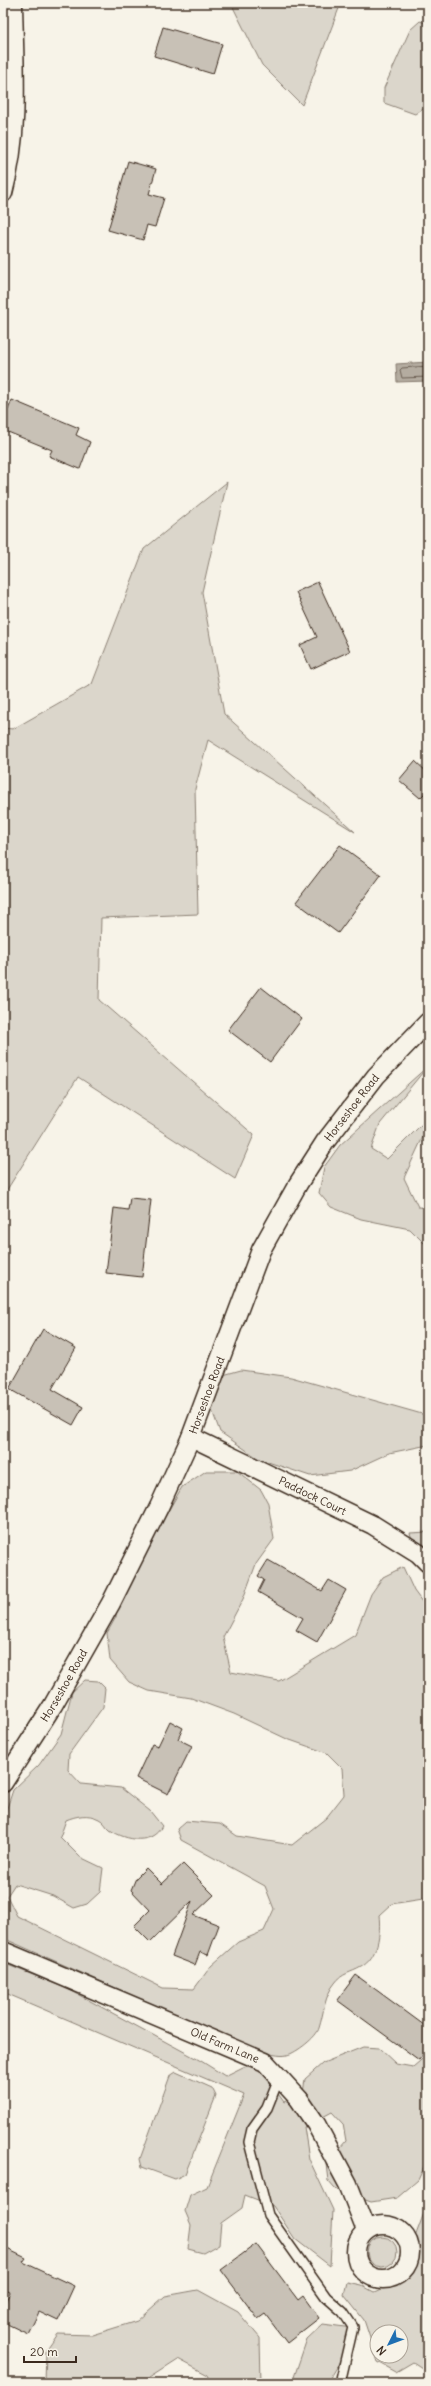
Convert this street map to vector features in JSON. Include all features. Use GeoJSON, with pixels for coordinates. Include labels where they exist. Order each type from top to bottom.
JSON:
{"type":"FeatureCollection","features":[{"type":"Feature","properties":{"kind":"street"},"geometry":{"type":"LineString","coordinates":[[3,193],[11,161],[15,117],[13,3]]}},
{"type":"Feature","properties":{"kind":"street","name":"Horseshoe Road"},"geometry":{"type":"LineString","coordinates":[[3,1783],[53,1705],[111,1603],[159,1507],[191,1437],[261,1250],[298,1184],[325,1142],[376,1076],[428,1022]]}},
{"type":"Feature","properties":{"kind":"street","name":"Paddock Court"},"geometry":{"type":"LineString","coordinates":[[191,1437],[374,1525],[418,1553],[428,1563]]}},
{"type":"Feature","properties":{"kind":"street","name":"Old Farm Lane"},"geometry":{"type":"LineString","coordinates":[[3,1951],[265,2062],[316,2124],[348,2184],[366,2230]]}},
{"type":"Feature","properties":{"kind":"lane"},"geometry":{"type":"LineString","coordinates":[[279,2078],[267,2108],[252,2129],[249,2142],[268,2215],[326,2297],[343,2312],[353,2327],[340,2383]]}},
{"type":"Feature","properties":{"kind":"shaded area"},"geometry":{"type":"Polygon","coordinates":[[[231,3],[341,3],[302,105],[262,65],[231,3]]]}},
{"type":"Feature","properties":{"kind":"shaded area"},"geometry":{"type":"Polygon","coordinates":[[[420,21],[428,24],[428,99],[426,106],[415,114],[384,103],[384,88],[410,30],[420,21]]]}},
{"type":"Feature","properties":{"kind":"shaded area"},"geometry":{"type":"Polygon","coordinates":[[[227,482],[202,592],[224,714],[355,832],[208,740],[195,789],[198,914],[101,918],[99,1000],[254,1135],[235,1179],[78,1077],[3,1196],[3,728],[13,729],[92,684],[144,549],[227,482]]]}},
{"type":"Feature","properties":{"kind":"shaded area"},"geometry":{"type":"Polygon","coordinates":[[[428,1066],[380,1124],[371,1149],[387,1159],[428,1118],[428,1126],[404,1178],[418,1207],[428,1208],[428,1247],[410,1229],[361,1219],[331,1207],[319,1193],[324,1167],[340,1145],[428,1066]]]}},
{"type":"Feature","properties":{"kind":"shaded area"},"geometry":{"type":"Polygon","coordinates":[[[241,1370],[291,1377],[422,1414],[428,1412],[428,1445],[389,1453],[350,1471],[310,1476],[259,1459],[220,1432],[210,1405],[223,1375],[241,1370]]]}},
{"type":"Feature","properties":{"kind":"shaded area"},"geometry":{"type":"Polygon","coordinates":[[[206,1471],[237,1471],[261,1490],[268,1503],[274,1539],[256,1564],[243,1599],[223,1637],[231,1672],[279,1681],[355,1635],[371,1594],[383,1577],[403,1567],[414,1591],[428,1610],[428,1901],[423,1899],[391,1904],[379,1915],[379,1937],[375,1951],[371,1958],[361,1967],[344,1975],[338,1980],[331,1988],[317,2032],[301,2048],[291,2054],[284,2055],[260,2052],[3,1938],[3,1820],[13,1790],[39,1765],[61,1734],[72,1692],[85,1680],[98,1681],[105,1688],[103,1707],[69,1754],[68,1770],[81,1784],[121,1788],[150,1811],[162,1826],[158,1832],[146,1839],[131,1839],[110,1830],[101,1820],[95,1817],[82,1816],[66,1820],[60,1837],[80,1857],[103,1868],[100,1892],[87,1904],[74,1908],[53,1896],[15,1884],[7,1896],[17,1916],[163,1988],[194,1989],[211,1966],[238,1942],[264,1931],[274,1909],[265,1886],[181,1840],[177,1829],[186,1821],[220,1824],[237,1836],[292,1845],[326,1818],[344,1795],[342,1768],[327,1753],[287,1739],[234,1714],[191,1698],[149,1691],[129,1682],[110,1660],[107,1633],[116,1617],[116,1602],[182,1487],[206,1471]]]}},
{"type":"Feature","properties":{"kind":"shaded area"},"geometry":{"type":"Polygon","coordinates":[[[428,1532],[428,1575],[420,1563],[410,1533],[428,1532]]]}},
{"type":"Feature","properties":{"kind":"shaded area"},"geometry":{"type":"Polygon","coordinates":[[[3,1963],[68,1989],[201,2061],[225,2076],[243,2067],[257,2065],[284,2102],[303,2093],[305,2079],[323,2063],[363,2047],[379,2048],[396,2064],[413,2067],[428,2054],[428,2159],[418,2180],[397,2198],[371,2202],[335,2189],[328,2181],[326,2164],[346,2141],[343,2124],[332,2112],[304,2127],[309,2159],[333,2210],[330,2266],[295,2239],[273,2206],[245,2195],[242,2208],[221,2223],[219,2244],[203,2253],[188,2249],[191,2225],[185,2211],[190,2195],[207,2187],[244,2095],[3,1992],[3,1963]]]}},
{"type":"Feature","properties":{"kind":"shaded area"},"geometry":{"type":"Polygon","coordinates":[[[176,2072],[212,2088],[216,2096],[185,2174],[175,2179],[142,2167],[140,2159],[170,2076],[176,2072]]]}},
{"type":"Feature","properties":{"kind":"shaded area"},"geometry":{"type":"Polygon","coordinates":[[[428,2202],[428,2372],[413,2362],[396,2372],[382,2364],[409,2364],[409,2324],[369,2324],[369,2335],[364,2320],[344,2295],[347,2282],[361,2285],[374,2292],[384,2287],[393,2278],[401,2266],[414,2240],[428,2202]]]}},
{"type":"Feature","properties":{"kind":"shaded area"},"geometry":{"type":"Polygon","coordinates":[[[382,2237],[393,2241],[397,2252],[393,2263],[382,2267],[371,2263],[367,2252],[371,2241],[382,2237]]]}},
{"type":"Feature","properties":{"kind":"shaded area"},"geometry":{"type":"Polygon","coordinates":[[[198,2290],[238,2312],[260,2338],[261,2383],[212,2383],[208,2375],[178,2359],[150,2377],[146,2383],[45,2383],[46,2351],[58,2334],[92,2335],[137,2321],[165,2296],[198,2290]]]}},
{"type":"Feature","properties":{"kind":"shaded area"},"geometry":{"type":"Polygon","coordinates":[[[323,2324],[359,2329],[327,2383],[292,2383],[307,2339],[323,2324]]]}},
{"type":"Feature","properties":{"kind":"water"},"geometry":{"type":"Polygon","coordinates":[[[428,362],[428,381],[397,382],[396,364],[428,362]]]}},
{"type":"Feature","properties":{"kind":"building"},"geometry":{"type":"Polygon","coordinates":[[[163,27],[222,44],[213,74],[154,56],[163,27]]]}},
{"type":"Feature","properties":{"kind":"building"},"geometry":{"type":"Polygon","coordinates":[[[128,161],[156,169],[149,194],[164,198],[155,227],[147,225],[143,240],[108,230],[128,161]]]}},
{"type":"Feature","properties":{"kind":"building"},"geometry":{"type":"Polygon","coordinates":[[[12,400],[79,428],[76,435],[90,442],[80,469],[49,456],[52,450],[3,430],[3,408],[8,410],[12,400]]]}},
{"type":"Feature","properties":{"kind":"building"},"geometry":{"type":"Polygon","coordinates":[[[318,582],[350,651],[311,669],[300,645],[317,637],[296,592],[318,582]]]}},
{"type":"Feature","properties":{"kind":"building"},"geometry":{"type":"Polygon","coordinates":[[[415,761],[428,773],[428,790],[420,798],[399,780],[415,761]]]}},
{"type":"Feature","properties":{"kind":"building"},"geometry":{"type":"Polygon","coordinates":[[[340,845],[381,875],[338,933],[296,902],[340,845]]]}},
{"type":"Feature","properties":{"kind":"building"},"geometry":{"type":"Polygon","coordinates":[[[261,987],[302,1019],[270,1062],[228,1030],[261,987]]]}},
{"type":"Feature","properties":{"kind":"building"},"geometry":{"type":"Polygon","coordinates":[[[130,1198],[151,1200],[142,1277],[106,1273],[114,1208],[128,1210],[130,1198]]]}},
{"type":"Feature","properties":{"kind":"building"},"geometry":{"type":"Polygon","coordinates":[[[43,1329],[76,1348],[52,1389],[83,1407],[73,1425],[9,1389],[43,1329]]]}},
{"type":"Feature","properties":{"kind":"building"},"geometry":{"type":"Polygon","coordinates":[[[268,1560],[322,1591],[329,1580],[346,1590],[317,1642],[296,1630],[303,1618],[258,1592],[264,1580],[258,1576],[268,1560]]]}},
{"type":"Feature","properties":{"kind":"building"},"geometry":{"type":"Polygon","coordinates":[[[170,1721],[183,1728],[178,1739],[192,1746],[168,1794],[136,1778],[152,1744],[158,1746],[170,1721]]]}},
{"type":"Feature","properties":{"kind":"building"},"geometry":{"type":"Polygon","coordinates":[[[183,1864],[214,1895],[193,1915],[219,1925],[208,1955],[200,1952],[195,1965],[172,1956],[192,1901],[150,1942],[134,1926],[150,1910],[131,1890],[136,1878],[146,1868],[162,1884],[183,1864]]]}},
{"type":"Feature","properties":{"kind":"building"},"geometry":{"type":"Polygon","coordinates":[[[356,1975],[428,2028],[428,2048],[419,2060],[337,2000],[356,1975]]]}},
{"type":"Feature","properties":{"kind":"building"},"geometry":{"type":"Polygon","coordinates":[[[256,2244],[298,2300],[303,2296],[319,2318],[287,2343],[265,2314],[258,2319],[221,2270],[256,2244]]]}},
{"type":"Feature","properties":{"kind":"building"},"geometry":{"type":"Polygon","coordinates":[[[3,2247],[26,2258],[23,2262],[74,2286],[58,2321],[39,2312],[28,2334],[3,2322],[3,2307],[10,2292],[3,2289],[3,2247]]]}}]}
